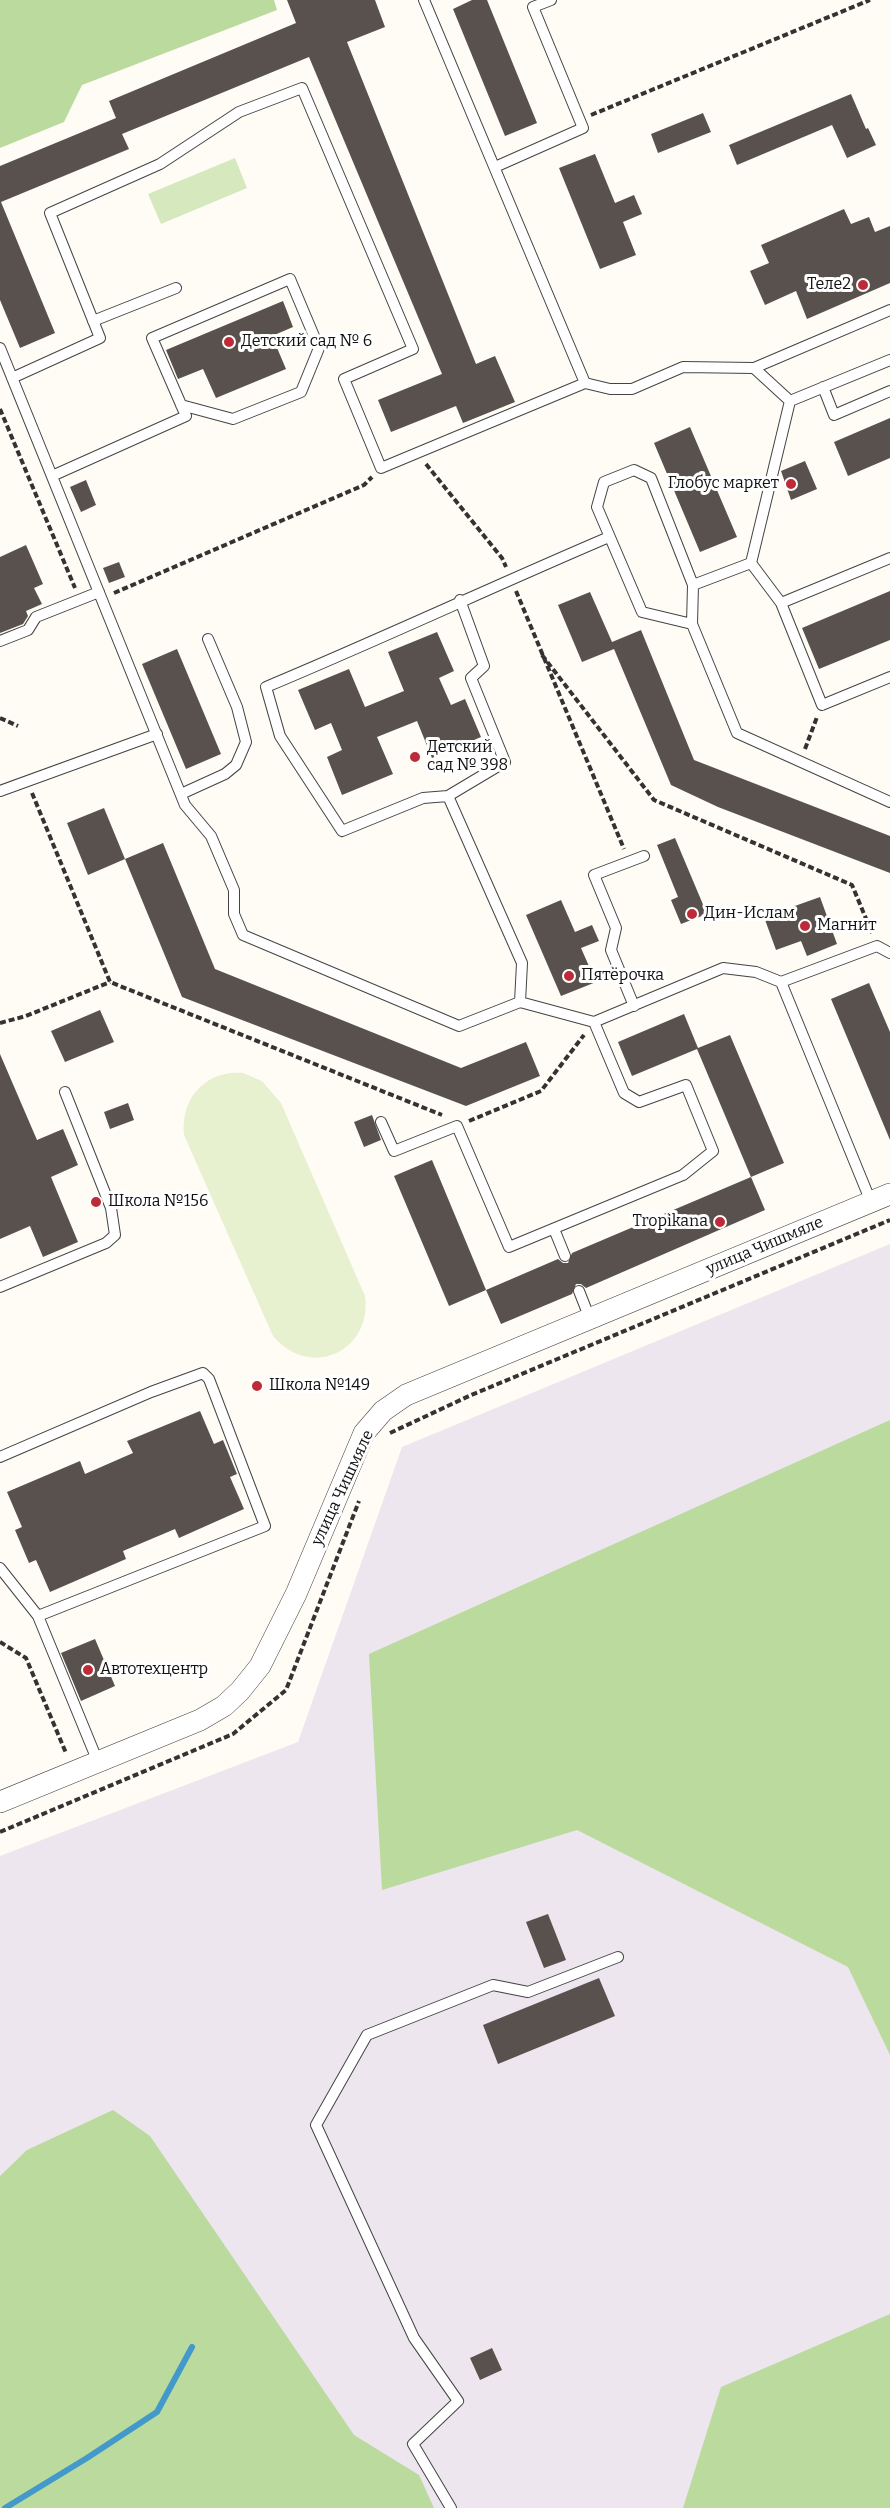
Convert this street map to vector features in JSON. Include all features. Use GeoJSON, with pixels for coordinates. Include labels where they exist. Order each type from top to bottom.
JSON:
{"type":"FeatureCollection","features":[{"type":"Feature","properties":{"kind":"street","name":"улица Чишмяле"},"geometry":{"type":"LineString","coordinates":[[0,1802],[200,1720],[224,1706],[240,1691],[260,1666],[296,1594],[364,1433],[383,1411],[406,1395],[880,1198]]}},
{"type":"Feature","properties":{"kind":"lane"},"geometry":{"type":"LineString","coordinates":[[424,0],[585,383]]}},
{"type":"Feature","properties":{"kind":"lane"},"geometry":{"type":"LineString","coordinates":[[495,167],[583,128],[532,7],[551,0]]}},
{"type":"Feature","properties":{"kind":"lane"},"geometry":{"type":"LineString","coordinates":[[12,378],[100,338],[50,213],[160,164],[239,112],[302,88],[413,349],[344,379],[381,468],[585,383],[610,389],[632,389],[683,367],[754,368],[890,310]]}},
{"type":"Feature","properties":{"kind":"lane"},"geometry":{"type":"LineString","coordinates":[[52,476],[186,416],[181,405],[152,338],[290,279],[319,348],[301,392],[233,419],[181,405]]}},
{"type":"Feature","properties":{"kind":"lane"},"geometry":{"type":"LineString","coordinates":[[93,321],[176,288]]}},
{"type":"Feature","properties":{"kind":"lane"},"geometry":{"type":"LineString","coordinates":[[0,348],[185,805],[211,836],[234,890],[234,914],[243,935],[459,1026],[520,1002],[594,1022],[723,968],[756,972],[781,982],[877,946],[890,953]]}},
{"type":"Feature","properties":{"kind":"lane"},"geometry":{"type":"LineString","coordinates":[[790,401],[890,360]]}},
{"type":"Feature","properties":{"kind":"lane"},"geometry":{"type":"LineString","coordinates":[[754,368],[790,401]]}},
{"type":"Feature","properties":{"kind":"lane"},"geometry":{"type":"LineString","coordinates":[[823,387],[834,415],[890,390]]}},
{"type":"Feature","properties":{"kind":"lane"},"geometry":{"type":"LineString","coordinates":[[751,563],[790,401]]}},
{"type":"Feature","properties":{"kind":"lane"},"geometry":{"type":"LineString","coordinates":[[692,624],[642,612],[597,507],[604,482],[634,470],[651,478],[693,585],[692,624],[737,733],[890,802]]}},
{"type":"Feature","properties":{"kind":"lane"},"geometry":{"type":"LineString","coordinates":[[460,600],[484,666],[471,678],[505,762],[448,796],[423,798],[342,831],[280,736],[266,687],[362,647],[460,600],[609,537]]}},
{"type":"Feature","properties":{"kind":"lane"},"geometry":{"type":"LineString","coordinates":[[781,603],[890,558]]}},
{"type":"Feature","properties":{"kind":"lane"},"geometry":{"type":"LineString","coordinates":[[693,585],[751,563]]}},
{"type":"Feature","properties":{"kind":"lane"},"geometry":{"type":"LineString","coordinates":[[751,563],[781,603],[822,705],[890,677]]}},
{"type":"Feature","properties":{"kind":"lane"},"geometry":{"type":"LineString","coordinates":[[0,641],[28,630],[36,617],[100,595]]}},
{"type":"Feature","properties":{"kind":"lane"},"geometry":{"type":"LineString","coordinates":[[181,794],[225,774],[236,765],[246,742],[237,706],[208,639]]}},
{"type":"Feature","properties":{"kind":"lane"},"geometry":{"type":"LineString","coordinates":[[0,790],[157,734]]}},
{"type":"Feature","properties":{"kind":"lane"},"geometry":{"type":"LineString","coordinates":[[448,796],[522,963],[520,1002]]}},
{"type":"Feature","properties":{"kind":"lane"},"geometry":{"type":"LineString","coordinates":[[634,1006],[611,950],[616,928],[594,875],[644,856]]}},
{"type":"Feature","properties":{"kind":"lane"},"geometry":{"type":"LineString","coordinates":[[781,982],[880,1198]]}},
{"type":"Feature","properties":{"kind":"lane"},"geometry":{"type":"LineString","coordinates":[[381,1122],[394,1151],[457,1126],[509,1247],[683,1175],[713,1150],[686,1084],[639,1101],[624,1093],[594,1022]]}},
{"type":"Feature","properties":{"kind":"lane"},"geometry":{"type":"LineString","coordinates":[[0,1287],[106,1243],[115,1235],[111,1208],[65,1092]]}},
{"type":"Feature","properties":{"kind":"lane"},"geometry":{"type":"LineString","coordinates":[[554,1228],[566,1256]]}},
{"type":"Feature","properties":{"kind":"lane"},"geometry":{"type":"LineString","coordinates":[[579,1291],[590,1318]]}},
{"type":"Feature","properties":{"kind":"lane"},"geometry":{"type":"LineString","coordinates":[[0,1457],[151,1392],[203,1373],[209,1378],[265,1526],[38,1616]]}},
{"type":"Feature","properties":{"kind":"lane"},"geometry":{"type":"LineString","coordinates":[[0,1568],[38,1616],[99,1762]]}},
{"type":"Feature","properties":{"kind":"lane"},"geometry":{"type":"LineString","coordinates":[[451,2508],[413,2444],[458,2401],[414,2338],[316,2125],[367,2036],[493,1985],[528,1992],[618,1957]]}},
{"type":"Feature","properties":{"kind":"path"},"geometry":{"type":"LineString","coordinates":[[580,120],[870,0]]}},
{"type":"Feature","properties":{"kind":"path"},"geometry":{"type":"LineString","coordinates":[[0,409],[80,600]]}},
{"type":"Feature","properties":{"kind":"path"},"geometry":{"type":"LineString","coordinates":[[417,453],[502,558],[629,861]]}},
{"type":"Feature","properties":{"kind":"path"},"geometry":{"type":"LineString","coordinates":[[100,595],[364,485],[381,468]]}},
{"type":"Feature","properties":{"kind":"path"},"geometry":{"type":"LineString","coordinates":[[542,655],[654,800],[852,885],[877,946]]}},
{"type":"Feature","properties":{"kind":"path"},"geometry":{"type":"LineString","coordinates":[[800,761],[822,705]]}},
{"type":"Feature","properties":{"kind":"path"},"geometry":{"type":"LineString","coordinates":[[0,718],[18,726]]}},
{"type":"Feature","properties":{"kind":"path"},"geometry":{"type":"LineString","coordinates":[[28,781],[110,982]]}},
{"type":"Feature","properties":{"kind":"path"},"geometry":{"type":"LineString","coordinates":[[0,1023],[26,1017],[110,982],[446,1117],[457,1126],[541,1091],[594,1022]]}},
{"type":"Feature","properties":{"kind":"path"},"geometry":{"type":"LineString","coordinates":[[382,1437],[469,1396],[890,1220]]}},
{"type":"Feature","properties":{"kind":"path"},"geometry":{"type":"LineString","coordinates":[[0,1832],[233,1734],[286,1690],[360,1499]]}},
{"type":"Feature","properties":{"kind":"path"},"geometry":{"type":"LineString","coordinates":[[0,1642],[26,1658],[66,1753]]}},
{"type":"Feature","properties":{"kind":"shaded area"},"geometry":{"type":"Polygon","coordinates":[[[890,1244],[890,2508],[0,2508],[0,1856],[298,1742],[402,1447],[890,1244]]]}},
{"type":"Feature","properties":{"kind":"green space"},"geometry":{"type":"Polygon","coordinates":[[[0,0],[274,0],[277,10],[82,85],[64,122],[0,148],[0,0]]]}},
{"type":"Feature","properties":{"kind":"green space"},"geometry":{"type":"Polygon","coordinates":[[[235,158],[247,188],[161,224],[148,194],[235,158]]]}},
{"type":"Feature","properties":{"kind":"green space"},"geometry":{"type":"Polygon","coordinates":[[[243,1073],[262,1081],[281,1103],[365,1296],[365,1316],[359,1332],[349,1345],[336,1354],[320,1357],[304,1356],[288,1349],[273,1336],[184,1135],[186,1109],[198,1089],[218,1076],[243,1073]]]}},
{"type":"Feature","properties":{"kind":"green space"},"geometry":{"type":"Polygon","coordinates":[[[890,1420],[890,2055],[848,1967],[577,1830],[382,1890],[369,1654],[890,1420]]]}},
{"type":"Feature","properties":{"kind":"green space"},"geometry":{"type":"Polygon","coordinates":[[[113,2110],[150,2136],[354,2435],[419,2475],[434,2508],[0,2508],[0,2176],[27,2150],[113,2110]]]}},
{"type":"Feature","properties":{"kind":"green space"},"geometry":{"type":"Polygon","coordinates":[[[890,2314],[890,2508],[683,2508],[721,2387],[890,2314]]]}},
{"type":"Feature","properties":{"kind":"building"},"geometry":{"type":"Polygon","coordinates":[[[287,0],[375,0],[385,27],[347,42],[476,364],[495,356],[515,402],[463,423],[456,406],[391,432],[378,400],[442,374],[309,57],[122,134],[129,149],[1,202],[55,333],[20,348],[0,300],[0,166],[116,118],[109,101],[296,23],[287,0]]]}},
{"type":"Feature","properties":{"kind":"building"},"geometry":{"type":"Polygon","coordinates":[[[472,0],[487,0],[537,123],[505,136],[453,9],[472,0]]]}},
{"type":"Feature","properties":{"kind":"building"},"geometry":{"type":"Polygon","coordinates":[[[851,94],[866,129],[868,128],[876,145],[847,158],[832,125],[737,165],[729,145],[851,94]]]}},
{"type":"Feature","properties":{"kind":"building"},"geometry":{"type":"Polygon","coordinates":[[[703,113],[711,132],[658,153],[651,134],[703,113]]]}},
{"type":"Feature","properties":{"kind":"building"},"geometry":{"type":"Polygon","coordinates":[[[595,154],[615,203],[634,195],[642,214],[623,222],[636,255],[600,269],[559,168],[595,154]]]}},
{"type":"Feature","properties":{"kind":"building"},"geometry":{"type":"Polygon","coordinates":[[[844,209],[851,224],[869,217],[875,232],[890,226],[890,283],[807,319],[796,291],[765,305],[750,271],[769,263],[761,245],[844,209]]]}},
{"type":"Feature","properties":{"kind":"building"},"geometry":{"type":"Polygon","coordinates":[[[283,301],[293,327],[272,336],[286,369],[216,398],[203,369],[178,379],[166,350],[283,301]]]}},
{"type":"Feature","properties":{"kind":"building"},"geometry":{"type":"Polygon","coordinates":[[[890,418],[890,458],[848,476],[834,442],[890,418]]]}},
{"type":"Feature","properties":{"kind":"building"},"geometry":{"type":"Polygon","coordinates":[[[690,427],[737,537],[700,552],[654,443],[690,427]]]}},
{"type":"Feature","properties":{"kind":"building"},"geometry":{"type":"Polygon","coordinates":[[[805,461],[817,489],[791,500],[781,471],[805,461]]]}},
{"type":"Feature","properties":{"kind":"building"},"geometry":{"type":"Polygon","coordinates":[[[86,480],[96,505],[81,512],[70,487],[86,480]]]}},
{"type":"Feature","properties":{"kind":"building"},"geometry":{"type":"Polygon","coordinates":[[[26,545],[43,584],[34,588],[42,604],[26,611],[28,616],[23,624],[0,633],[0,557],[26,545]]]}},
{"type":"Feature","properties":{"kind":"building"},"geometry":{"type":"Polygon","coordinates":[[[119,562],[125,577],[109,583],[103,568],[119,562]]]}},
{"type":"Feature","properties":{"kind":"building"},"geometry":{"type":"Polygon","coordinates":[[[890,591],[890,640],[819,669],[802,628],[890,591]]]}},
{"type":"Feature","properties":{"kind":"building"},"geometry":{"type":"Polygon","coordinates":[[[590,592],[612,642],[641,630],[694,760],[890,836],[890,873],[718,807],[671,785],[614,649],[582,662],[558,605],[590,592]]]}},
{"type":"Feature","properties":{"kind":"building"},"geometry":{"type":"Polygon","coordinates":[[[437,632],[454,671],[439,678],[451,705],[465,699],[481,737],[432,758],[417,721],[377,737],[393,774],[342,795],[327,757],[342,750],[331,723],[315,730],[298,690],[349,669],[365,707],[404,691],[388,652],[437,632]]]}},
{"type":"Feature","properties":{"kind":"building"},"geometry":{"type":"Polygon","coordinates":[[[177,649],[221,754],[186,769],[142,664],[177,649]]]}},
{"type":"Feature","properties":{"kind":"building"},"geometry":{"type":"Polygon","coordinates":[[[104,808],[125,859],[88,875],[67,823],[104,808]]]}},
{"type":"Feature","properties":{"kind":"building"},"geometry":{"type":"Polygon","coordinates":[[[675,838],[707,914],[681,924],[671,900],[678,897],[657,845],[675,838]]]}},
{"type":"Feature","properties":{"kind":"building"},"geometry":{"type":"Polygon","coordinates":[[[163,843],[215,969],[461,1068],[526,1042],[540,1076],[466,1106],[182,997],[125,859],[163,843]]]}},
{"type":"Feature","properties":{"kind":"building"},"geometry":{"type":"Polygon","coordinates":[[[820,897],[837,944],[807,956],[801,941],[776,950],[764,917],[820,897]]]}},
{"type":"Feature","properties":{"kind":"building"},"geometry":{"type":"Polygon","coordinates":[[[561,900],[575,932],[592,925],[599,941],[581,948],[596,982],[561,996],[526,915],[561,900]]]}},
{"type":"Feature","properties":{"kind":"building"},"geometry":{"type":"Polygon","coordinates":[[[869,983],[890,1032],[890,1140],[831,999],[869,983]]]}},
{"type":"Feature","properties":{"kind":"building"},"geometry":{"type":"Polygon","coordinates":[[[100,1010],[114,1042],[65,1062],[51,1031],[100,1010]]]}},
{"type":"Feature","properties":{"kind":"building"},"geometry":{"type":"Polygon","coordinates":[[[684,1014],[698,1048],[730,1035],[784,1163],[751,1177],[697,1049],[632,1076],[618,1042],[684,1014]]]}},
{"type":"Feature","properties":{"kind":"building"},"geometry":{"type":"Polygon","coordinates":[[[0,1054],[37,1140],[63,1129],[78,1165],[51,1177],[78,1242],[43,1257],[30,1226],[0,1239],[0,1054]]]}},
{"type":"Feature","properties":{"kind":"building"},"geometry":{"type":"Polygon","coordinates":[[[128,1103],[134,1120],[110,1129],[104,1112],[128,1103]]]}},
{"type":"Feature","properties":{"kind":"building"},"geometry":{"type":"Polygon","coordinates":[[[372,1115],[381,1140],[364,1147],[354,1122],[372,1115]]]}},
{"type":"Feature","properties":{"kind":"building"},"geometry":{"type":"Polygon","coordinates":[[[432,1160],[486,1290],[449,1306],[394,1176],[432,1160]]]}},
{"type":"Feature","properties":{"kind":"building"},"geometry":{"type":"Polygon","coordinates":[[[751,1177],[765,1210],[586,1288],[581,1284],[576,1284],[572,1294],[501,1324],[486,1290],[558,1259],[563,1263],[568,1263],[572,1253],[751,1177]]]}},
{"type":"Feature","properties":{"kind":"building"},"geometry":{"type":"Polygon","coordinates":[[[200,1411],[214,1444],[223,1440],[237,1474],[230,1477],[244,1509],[179,1538],[175,1529],[123,1551],[126,1559],[50,1592],[36,1560],[29,1563],[15,1530],[22,1527],[7,1492],[80,1461],[85,1474],[133,1453],[127,1441],[200,1411]]]}},
{"type":"Feature","properties":{"kind":"building","name":"Автотехцентр"},"geometry":{"type":"Polygon","coordinates":[[[95,1639],[115,1686],[81,1701],[61,1653],[95,1639]]]}},
{"type":"Feature","properties":{"kind":"building"},"geometry":{"type":"Polygon","coordinates":[[[548,1914],[566,1960],[544,1968],[526,1922],[548,1914]]]}},
{"type":"Feature","properties":{"kind":"building"},"geometry":{"type":"Polygon","coordinates":[[[599,1978],[615,2016],[498,2064],[483,2025],[599,1978]]]}},
{"type":"Feature","properties":{"kind":"building"},"geometry":{"type":"Polygon","coordinates":[[[492,2348],[502,2370],[480,2380],[470,2358],[492,2348]]]}},
{"type":"Feature","properties":{"kind":"waterway"},"geometry":{"type":"LineString","coordinates":[[5,2508],[157,2412],[192,2347]]}},
{"type":"Feature","properties":{"kind":"place","name":"Теле2"},"geometry":{"type":"Point","coordinates":[863,285]}},
{"type":"Feature","properties":{"kind":"place","name":"Детский сад № 6"},"geometry":{"type":"Point","coordinates":[229,342]}},
{"type":"Feature","properties":{"kind":"place","name":"Глобус маркет"},"geometry":{"type":"Point","coordinates":[791,484]}},
{"type":"Feature","properties":{"kind":"place","name":"Детский сад № 398"},"geometry":{"type":"Point","coordinates":[415,757]}},
{"type":"Feature","properties":{"kind":"place","name":"Дин-Ислам"},"geometry":{"type":"Point","coordinates":[692,914]}},
{"type":"Feature","properties":{"kind":"place","name":"Магнит"},"geometry":{"type":"Point","coordinates":[805,926]}},
{"type":"Feature","properties":{"kind":"place","name":"Пятёрочка"},"geometry":{"type":"Point","coordinates":[569,976]}},
{"type":"Feature","properties":{"kind":"place","name":"Школа №156"},"geometry":{"type":"Point","coordinates":[96,1202]}},
{"type":"Feature","properties":{"kind":"place","name":"Tropikana"},"geometry":{"type":"Point","coordinates":[720,1222]}},
{"type":"Feature","properties":{"kind":"place","name":"Школа №149"},"geometry":{"type":"Point","coordinates":[257,1386]}},
{"type":"Feature","properties":{"kind":"place","name":"Автотехцентр"},"geometry":{"type":"Point","coordinates":[88,1670]}}]}
